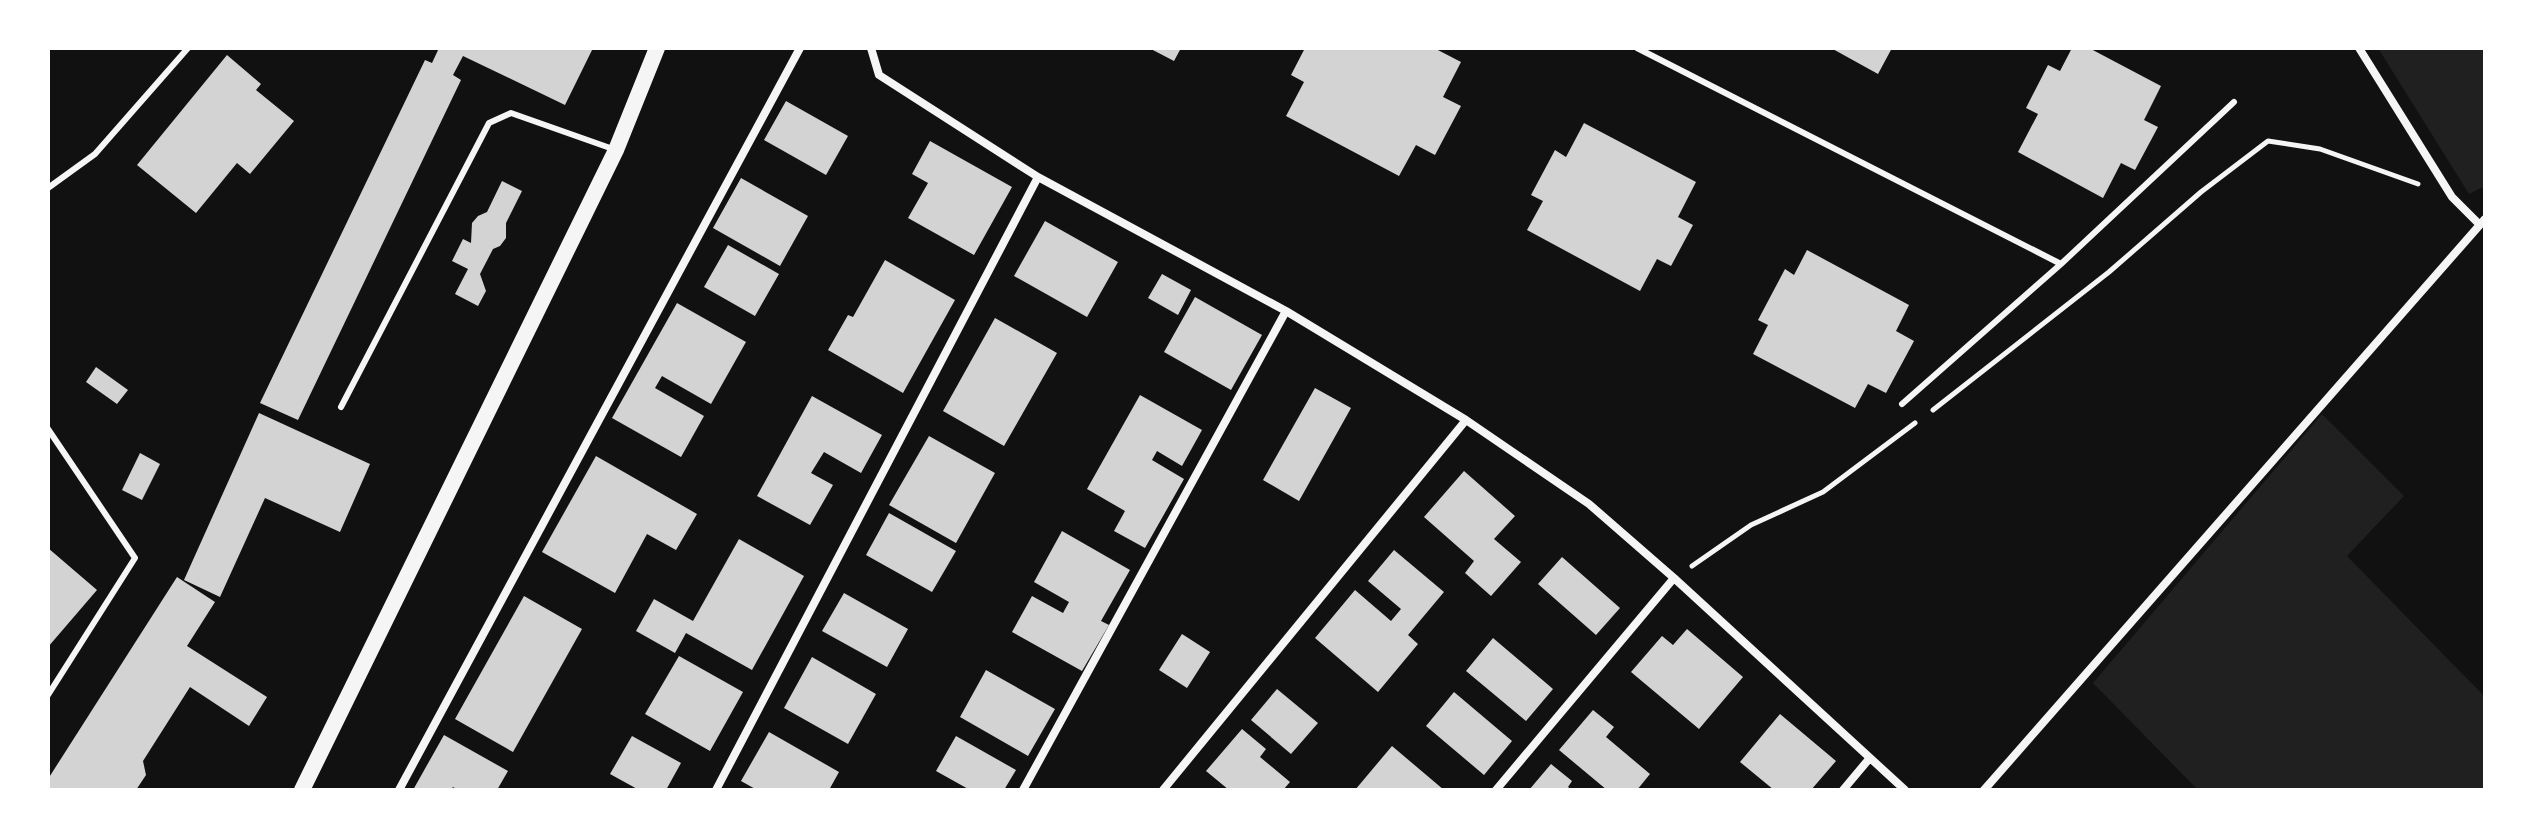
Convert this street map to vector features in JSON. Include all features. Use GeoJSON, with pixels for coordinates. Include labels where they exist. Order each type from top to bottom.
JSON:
{"type":"FeatureCollection","features":[{"type":"Feature","properties":{"kind":"main road"},"geometry":{"type":"LineString","coordinates":[[302,790],[616,150],[657,48]]}},
{"type":"Feature","properties":{"kind":"street"},"geometry":{"type":"LineString","coordinates":[[399,790],[800,48]]}},
{"type":"Feature","properties":{"kind":"street"},"geometry":{"type":"LineString","coordinates":[[871,48],[879,75],[1038,177],[1286,311],[1466,420],[1589,504],[1905,790]]}},
{"type":"Feature","properties":{"kind":"street"},"geometry":{"type":"LineString","coordinates":[[1984,790],[2482,221],[2452,197],[2359,48]]}},
{"type":"Feature","properties":{"kind":"street"},"geometry":{"type":"LineString","coordinates":[[716,790],[1038,177]]}},
{"type":"Feature","properties":{"kind":"street"},"geometry":{"type":"LineString","coordinates":[[1023,790],[1286,311]]}},
{"type":"Feature","properties":{"kind":"street"},"geometry":{"type":"LineString","coordinates":[[1163,790],[1466,420]]}},
{"type":"Feature","properties":{"kind":"street"},"geometry":{"type":"LineString","coordinates":[[1496,790],[1674,578]]}},
{"type":"Feature","properties":{"kind":"street"},"geometry":{"type":"LineString","coordinates":[[1843,790],[1869,759]]}},
{"type":"Feature","properties":{"kind":"lane"},"geometry":{"type":"LineString","coordinates":[[48,188],[95,154],[188,48]]}},
{"type":"Feature","properties":{"kind":"lane"},"geometry":{"type":"LineString","coordinates":[[1637,48],[2061,264]]}},
{"type":"Feature","properties":{"kind":"lane"},"geometry":{"type":"LineString","coordinates":[[1902,404],[2061,264],[2234,102]]}},
{"type":"Feature","properties":{"kind":"lane"},"geometry":{"type":"LineString","coordinates":[[341,407],[489,123],[511,113],[616,150]]}},
{"type":"Feature","properties":{"kind":"lane"},"geometry":{"type":"LineString","coordinates":[[48,429],[51,441],[135,558],[48,695]]}},
{"type":"Feature","properties":{"kind":"path"},"geometry":{"type":"LineString","coordinates":[[1933,410],[2109,272],[2201,192],[2268,141],[2320,149],[2452,197]]}},
{"type":"Feature","properties":{"kind":"path"},"geometry":{"type":"LineString","coordinates":[[1674,578],[1751,525],[1823,492],[1920,420]]}},
{"type":"Feature","properties":{"kind":"shaded area"},"geometry":{"type":"Polygon","coordinates":[[[2378,48],[2485,48],[2485,186],[2469,194],[2378,48]]]}},
{"type":"Feature","properties":{"kind":"shaded area"},"geometry":{"type":"Polygon","coordinates":[[[2322,414],[2404,496],[2347,556],[2485,697],[2485,790],[2198,790],[2093,683],[2322,414]]]}},
{"type":"Feature","properties":{"kind":"building"},"geometry":{"type":"Polygon","coordinates":[[[439,48],[593,48],[565,105],[463,56],[453,75],[461,80],[298,420],[260,403],[425,60],[432,63],[439,48]]]}},
{"type":"Feature","properties":{"kind":"building"},"geometry":{"type":"Polygon","coordinates":[[[1149,48],[1181,48],[1174,61],[1149,48]]]}},
{"type":"Feature","properties":{"kind":"building"},"geometry":{"type":"Polygon","coordinates":[[[1305,48],[1434,48],[1461,62],[1443,97],[1461,106],[1435,155],[1416,145],[1399,176],[1286,116],[1304,82],[1291,75],[1305,48]]]}},
{"type":"Feature","properties":{"kind":"building"},"geometry":{"type":"Polygon","coordinates":[[[1831,48],[1892,48],[1878,74],[1831,48]]]}},
{"type":"Feature","properties":{"kind":"building"},"geometry":{"type":"Polygon","coordinates":[[[2072,48],[2089,48],[2161,86],[2144,120],[2158,127],[2135,170],[2121,163],[2103,198],[2018,152],[2038,114],[2026,108],[2048,65],[2060,71],[2072,48]]]}},
{"type":"Feature","properties":{"kind":"building"},"geometry":{"type":"Polygon","coordinates":[[[227,55],[261,84],[256,90],[294,121],[250,174],[237,163],[196,213],[137,165],[227,55]]]}},
{"type":"Feature","properties":{"kind":"building"},"geometry":{"type":"Polygon","coordinates":[[[786,101],[848,136],[826,175],[764,140],[786,101]]]}},
{"type":"Feature","properties":{"kind":"building"},"geometry":{"type":"Polygon","coordinates":[[[1584,123],[1696,182],[1678,217],[1693,225],[1671,266],[1657,259],[1640,291],[1527,230],[1543,201],[1531,195],[1555,150],[1566,157],[1584,123]]]}},
{"type":"Feature","properties":{"kind":"building"},"geometry":{"type":"Polygon","coordinates":[[[930,141],[1012,187],[974,255],[908,218],[928,183],[912,174],[930,141]]]}},
{"type":"Feature","properties":{"kind":"building"},"geometry":{"type":"Polygon","coordinates":[[[741,178],[808,216],[780,266],[713,228],[741,178]]]}},
{"type":"Feature","properties":{"kind":"building"},"geometry":{"type":"Polygon","coordinates":[[[502,181],[522,191],[506,223],[506,238],[493,249],[480,274],[486,291],[478,306],[455,294],[468,269],[452,261],[463,239],[471,243],[472,223],[487,212],[502,181]]]}},
{"type":"Feature","properties":{"kind":"building"},"geometry":{"type":"Polygon","coordinates":[[[1045,221],[1118,262],[1087,317],[1014,276],[1045,221]]]}},
{"type":"Feature","properties":{"kind":"building"},"geometry":{"type":"Polygon","coordinates":[[[728,245],[779,274],[755,316],[704,287],[728,245]]]}},
{"type":"Feature","properties":{"kind":"building"},"geometry":{"type":"Polygon","coordinates":[[[1807,250],[1909,305],[1896,331],[1914,341],[1886,393],[1868,384],[1855,408],[1753,354],[1768,325],[1758,320],[1785,269],[1794,275],[1807,250]]]}},
{"type":"Feature","properties":{"kind":"building"},"geometry":{"type":"Polygon","coordinates":[[[885,260],[955,300],[903,393],[828,350],[848,315],[853,317],[885,260]]]}},
{"type":"Feature","properties":{"kind":"building"},"geometry":{"type":"Polygon","coordinates":[[[1162,274],[1191,290],[1178,315],[1148,298],[1162,274]]]}},
{"type":"Feature","properties":{"kind":"building"},"geometry":{"type":"Polygon","coordinates":[[[1195,297],[1262,335],[1231,390],[1164,352],[1195,297]]]}},
{"type":"Feature","properties":{"kind":"building"},"geometry":{"type":"Polygon","coordinates":[[[677,303],[746,342],[711,404],[662,376],[655,388],[704,416],[681,457],[612,418],[677,303]]]}},
{"type":"Feature","properties":{"kind":"building"},"geometry":{"type":"Polygon","coordinates":[[[995,318],[1057,353],[1004,446],[943,411],[995,318]]]}},
{"type":"Feature","properties":{"kind":"building"},"geometry":{"type":"Polygon","coordinates":[[[96,367],[128,390],[117,404],[86,382],[96,367]]]}},
{"type":"Feature","properties":{"kind":"building"},"geometry":{"type":"Polygon","coordinates":[[[1315,388],[1351,408],[1299,501],[1263,480],[1315,388]]]}},
{"type":"Feature","properties":{"kind":"building"},"geometry":{"type":"Polygon","coordinates":[[[1140,395],[1202,430],[1182,466],[1157,451],[1152,460],[1184,479],[1145,548],[1114,531],[1125,511],[1087,489],[1140,395]]]}},
{"type":"Feature","properties":{"kind":"building"},"geometry":{"type":"Polygon","coordinates":[[[812,396],[882,435],[861,473],[824,452],[811,473],[833,485],[810,525],[757,496],[812,396]]]}},
{"type":"Feature","properties":{"kind":"building"},"geometry":{"type":"Polygon","coordinates":[[[259,413],[370,464],[340,532],[265,498],[220,597],[184,580],[259,413]]]}},
{"type":"Feature","properties":{"kind":"building"},"geometry":{"type":"Polygon","coordinates":[[[929,436],[995,473],[956,543],[889,505],[929,436]]]}},
{"type":"Feature","properties":{"kind":"building"},"geometry":{"type":"Polygon","coordinates":[[[140,453],[160,464],[142,500],[122,490],[140,453]]]}},
{"type":"Feature","properties":{"kind":"building"},"geometry":{"type":"Polygon","coordinates":[[[596,456],[697,514],[676,550],[647,534],[615,593],[542,552],[596,456]]]}},
{"type":"Feature","properties":{"kind":"building"},"geometry":{"type":"Polygon","coordinates":[[[1464,471],[1515,516],[1494,539],[1521,562],[1491,596],[1465,573],[1474,561],[1424,517],[1464,471]]]}},
{"type":"Feature","properties":{"kind":"building"},"geometry":{"type":"Polygon","coordinates":[[[889,513],[956,551],[932,592],[866,555],[889,513]]]}},
{"type":"Feature","properties":{"kind":"building"},"geometry":{"type":"Polygon","coordinates":[[[1062,531],[1130,570],[1101,621],[1109,625],[1082,671],[1012,632],[1032,596],[1063,613],[1069,602],[1034,582],[1062,531]]]}},
{"type":"Feature","properties":{"kind":"building"},"geometry":{"type":"Polygon","coordinates":[[[739,539],[804,576],[752,670],[686,633],[675,653],[636,631],[654,599],[693,621],[739,539]]]}},
{"type":"Feature","properties":{"kind":"building"},"geometry":{"type":"Polygon","coordinates":[[[48,548],[97,590],[48,647],[48,548]]]}},
{"type":"Feature","properties":{"kind":"building"},"geometry":{"type":"Polygon","coordinates":[[[1394,550],[1444,592],[1408,635],[1418,644],[1378,692],[1315,638],[1355,590],[1391,621],[1401,609],[1368,581],[1394,550]]]}},
{"type":"Feature","properties":{"kind":"building"},"geometry":{"type":"Polygon","coordinates":[[[1562,557],[1620,608],[1596,635],[1538,584],[1562,557]]]}},
{"type":"Feature","properties":{"kind":"building"},"geometry":{"type":"Polygon","coordinates":[[[177,577],[215,602],[187,646],[267,697],[249,726],[190,687],[143,761],[146,775],[136,790],[48,790],[48,779],[177,577]]]}},
{"type":"Feature","properties":{"kind":"building"},"geometry":{"type":"Polygon","coordinates":[[[844,593],[908,629],[887,667],[822,631],[844,593]]]}},
{"type":"Feature","properties":{"kind":"building"},"geometry":{"type":"Polygon","coordinates":[[[524,596],[582,629],[513,752],[455,719],[524,596]]]}},
{"type":"Feature","properties":{"kind":"building"},"geometry":{"type":"Polygon","coordinates":[[[1687,629],[1743,677],[1699,729],[1631,672],[1662,636],[1673,645],[1687,629]]]}},
{"type":"Feature","properties":{"kind":"building"},"geometry":{"type":"Polygon","coordinates":[[[1182,634],[1210,652],[1187,688],[1159,670],[1182,634]]]}},
{"type":"Feature","properties":{"kind":"building"},"geometry":{"type":"Polygon","coordinates":[[[1493,638],[1553,689],[1526,721],[1466,671],[1493,638]]]}},
{"type":"Feature","properties":{"kind":"building"},"geometry":{"type":"Polygon","coordinates":[[[679,656],[743,692],[710,751],[645,714],[679,656]]]}},
{"type":"Feature","properties":{"kind":"building"},"geometry":{"type":"Polygon","coordinates":[[[812,657],[876,694],[848,744],[784,708],[812,657]]]}},
{"type":"Feature","properties":{"kind":"building"},"geometry":{"type":"Polygon","coordinates":[[[986,670],[1055,709],[1028,756],[960,717],[986,670]]]}},
{"type":"Feature","properties":{"kind":"building"},"geometry":{"type":"Polygon","coordinates":[[[1277,689],[1318,723],[1291,754],[1251,720],[1277,689]]]}},
{"type":"Feature","properties":{"kind":"building"},"geometry":{"type":"Polygon","coordinates":[[[1454,692],[1512,741],[1484,775],[1426,726],[1454,692]]]}},
{"type":"Feature","properties":{"kind":"building"},"geometry":{"type":"Polygon","coordinates":[[[1593,710],[1614,727],[1606,737],[1650,774],[1637,790],[1607,790],[1559,750],[1593,710]]]}},
{"type":"Feature","properties":{"kind":"building"},"geometry":{"type":"Polygon","coordinates":[[[1780,714],[1836,761],[1811,790],[1774,790],[1740,762],[1780,714]]]}},
{"type":"Feature","properties":{"kind":"building"},"geometry":{"type":"Polygon","coordinates":[[[1242,729],[1266,749],[1260,757],[1290,782],[1283,790],[1229,790],[1206,771],[1242,729]]]}},
{"type":"Feature","properties":{"kind":"building"},"geometry":{"type":"Polygon","coordinates":[[[769,732],[839,772],[829,790],[757,790],[741,781],[769,732]]]}},
{"type":"Feature","properties":{"kind":"building"},"geometry":{"type":"Polygon","coordinates":[[[444,735],[508,771],[497,790],[458,790],[453,787],[451,790],[413,790],[444,735]]]}},
{"type":"Feature","properties":{"kind":"building"},"geometry":{"type":"Polygon","coordinates":[[[632,736],[681,763],[666,790],[639,790],[610,774],[632,736]]]}},
{"type":"Feature","properties":{"kind":"building"},"geometry":{"type":"Polygon","coordinates":[[[956,736],[1016,770],[1004,790],[970,790],[936,771],[956,736]]]}},
{"type":"Feature","properties":{"kind":"building"},"geometry":{"type":"Polygon","coordinates":[[[1392,746],[1444,790],[1355,790],[1392,746]]]}},
{"type":"Feature","properties":{"kind":"building"},"geometry":{"type":"Polygon","coordinates":[[[1551,764],[1572,781],[1568,787],[1572,790],[1529,790],[1551,764]]]}}]}
